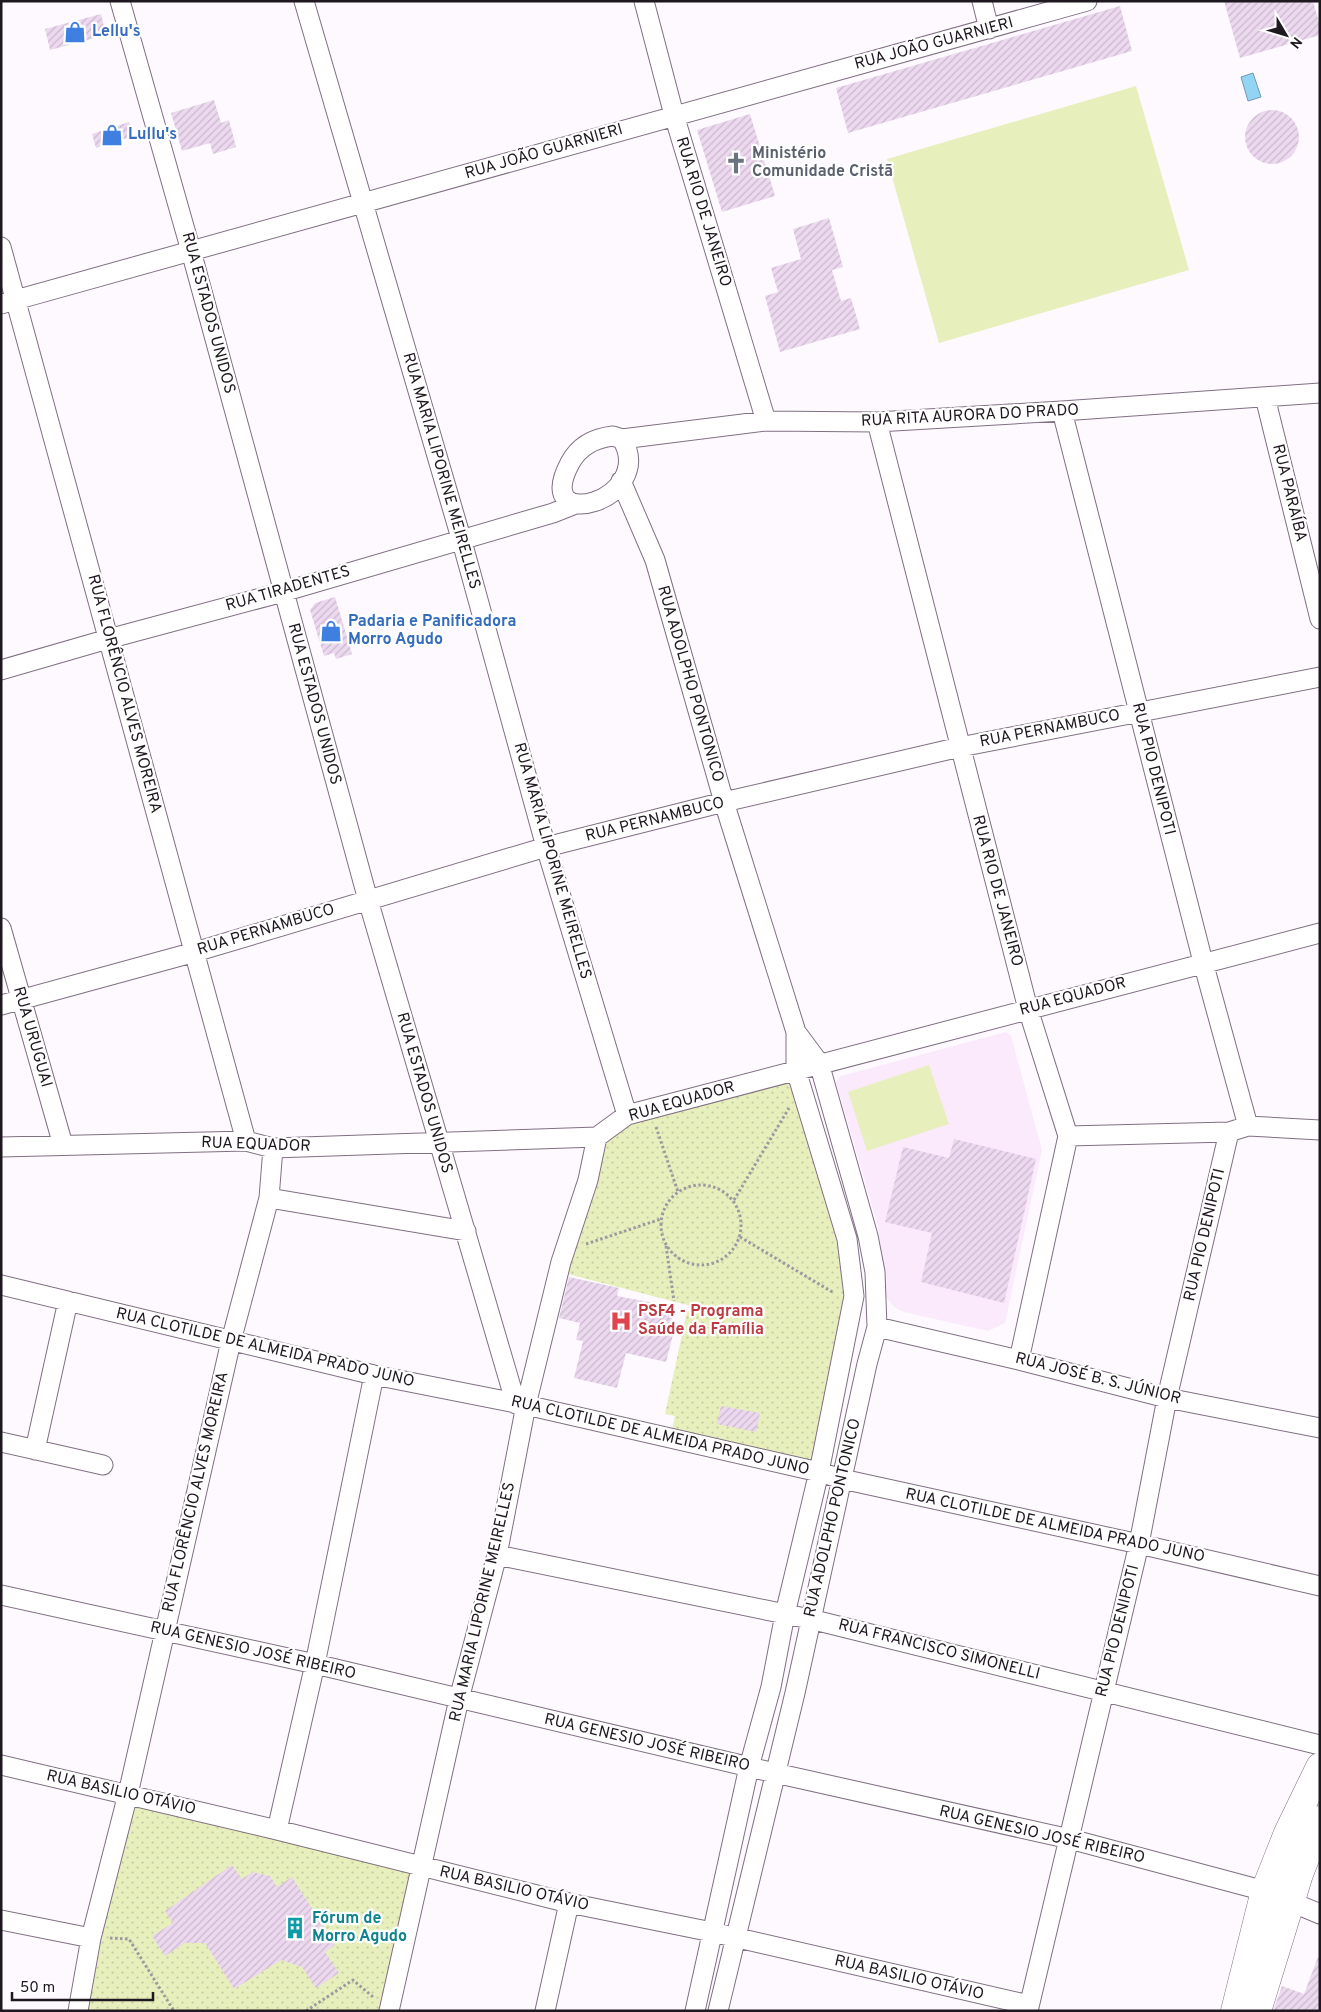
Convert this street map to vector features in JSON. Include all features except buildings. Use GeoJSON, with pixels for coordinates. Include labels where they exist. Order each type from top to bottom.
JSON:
{"type":"FeatureCollection","features":[{"type":"Feature","properties":{"kind":"main road"},"geometry":{"type":"LineString","coordinates":[[1235,2011],[1265,1891],[1288,1833],[1320,1767]]}},
{"type":"Feature","properties":{"kind":"main road"},"geometry":{"type":"LineString","coordinates":[[1257,2011],[1290,1903],[1320,1820]]}},
{"type":"Feature","properties":{"kind":"street","name":"RUA ESTADOS UNIDOS"},"geometry":{"type":"LineString","coordinates":[[120,1],[191,251],[368,900],[438,1143],[521,1404]]}},
{"type":"Feature","properties":{"kind":"street","name":"RUA MARIA LIPORINE MEIRELLES"},"geometry":{"type":"LineString","coordinates":[[304,1],[461,538],[546,847],[627,1115]]}},
{"type":"Feature","properties":{"kind":"street","name":"RUA RIO DE JANEIRO"},"geometry":{"type":"LineString","coordinates":[[644,1],[674,116],[766,421]]}},
{"type":"Feature","properties":{"kind":"street"},"geometry":{"type":"LineString","coordinates":[[982,1],[989,29]]}},
{"type":"Feature","properties":{"kind":"street","name":"RUA JOÃO GUARNIERI"},"geometry":{"type":"LineString","coordinates":[[9,302],[1087,1]]}},
{"type":"Feature","properties":{"kind":"street","name":"RUA FLORÊNCIO ALVES MOREIRA"},"geometry":{"type":"LineString","coordinates":[[1,247],[9,302],[108,639],[196,952],[246,1141]]}},
{"type":"Feature","properties":{"kind":"street","name":"RUA RITA AURORA DO PRADO"},"geometry":{"type":"LineString","coordinates":[[622,438],[766,421],[877,422],[1320,393]]}},
{"type":"Feature","properties":{"kind":"street","name":"RUA PARAÍBA"},"geometry":{"type":"LineString","coordinates":[[1265,397],[1320,619]]}},
{"type":"Feature","properties":{"kind":"street","name":"RUA PIO DENIPOTI"},"geometry":{"type":"LineString","coordinates":[[1062,411],[1203,962],[1248,1126]]}},
{"type":"Feature","properties":{"kind":"street","name":"RUA RIO DE JANEIRO"},"geometry":{"type":"LineString","coordinates":[[877,422],[1028,1009],[1068,1136],[1019,1360]]}},
{"type":"Feature","properties":{"kind":"street"},"geometry":{"type":"LineString","coordinates":[[613,436],[622,438],[626,446],[627,456],[622,481],[606,496],[593,504],[573,504],[566,499],[562,489],[565,471],[572,458],[586,444],[602,437],[613,436]]}},
{"type":"Feature","properties":{"kind":"street","name":"RUA ADOLPHO PONTONICO"},"geometry":{"type":"LineString","coordinates":[[622,481],[654,560],[724,802],[796,1032],[796,1070],[847,1239],[854,1296],[819,1472],[785,1614],[771,1687],[749,1767],[695,2011]]}},
{"type":"Feature","properties":{"kind":"street","name":"RUA TIRADENTES"},"geometry":{"type":"LineString","coordinates":[[1,670],[283,592],[461,538],[553,513],[573,504]]}},
{"type":"Feature","properties":{"kind":"street","name":"RUA PERNAMBUCO"},"geometry":{"type":"LineString","coordinates":[[1,1005],[196,952],[546,847],[724,802],[960,747],[1320,677]]}},
{"type":"Feature","properties":{"kind":"street","name":"RUA URUGUAI"},"geometry":{"type":"LineString","coordinates":[[1,928],[63,1145]]}},
{"type":"Feature","properties":{"kind":"street","name":"RUA EQUADOR"},"geometry":{"type":"LineString","coordinates":[[1,1147],[246,1141],[273,1148],[597,1136],[627,1115],[1203,962],[1320,933]]}},
{"type":"Feature","properties":{"kind":"street","name":"RUA ADOLPHO PONTONICO"},"geometry":{"type":"LineString","coordinates":[[718,2011],[734,1938],[795,1693],[810,1619],[877,1327],[875,1272],[868,1236],[819,1063],[796,1032]]}},
{"type":"Feature","properties":{"kind":"street"},"geometry":{"type":"LineString","coordinates":[[1068,1136],[1229,1132],[1248,1126],[1320,1130]]}},
{"type":"Feature","properties":{"kind":"street","name":"RUA PIO DENIPOTI"},"geometry":{"type":"LineString","coordinates":[[1029,2008],[1139,1544],[1168,1398],[1229,1132]]}},
{"type":"Feature","properties":{"kind":"street","name":"RUA MARIA LIPORINE MEIRELLES"},"geometry":{"type":"LineString","coordinates":[[384,2007],[421,1867],[459,1699],[497,1555],[521,1404],[561,1262],[588,1180],[597,1136]]}},
{"type":"Feature","properties":{"kind":"street","name":"RUA FLORÊNCIO ALVES MOREIRA"},"geometry":{"type":"LineString","coordinates":[[78,2011],[100,1938],[128,1794],[231,1341],[269,1198],[273,1148]]}},
{"type":"Feature","properties":{"kind":"street"},"geometry":{"type":"LineString","coordinates":[[269,1198],[466,1231]]}},
{"type":"Feature","properties":{"kind":"street","name":"RUA CLOTILDE DE ALMEIDA PRADO JUNO"},"geometry":{"type":"LineString","coordinates":[[1,1286],[374,1375],[521,1404],[819,1472],[842,1480],[1139,1544],[1320,1586]]}},
{"type":"Feature","properties":{"kind":"street"},"geometry":{"type":"LineString","coordinates":[[35,1450],[68,1301]]}},
{"type":"Feature","properties":{"kind":"street","name":"RUA JOSÉ B. S. JÚNIOR"},"geometry":{"type":"LineString","coordinates":[[877,1327],[1019,1360],[1168,1398],[1318,1421]]}},
{"type":"Feature","properties":{"kind":"street"},"geometry":{"type":"LineString","coordinates":[[278,1830],[315,1664],[374,1375]]}},
{"type":"Feature","properties":{"kind":"street"},"geometry":{"type":"LineString","coordinates":[[1,1442],[103,1465]]}},
{"type":"Feature","properties":{"kind":"street","name":"RUA FRANCISCO SIMONELLI"},"geometry":{"type":"LineString","coordinates":[[497,1555],[810,1619],[1320,1745]]}},
{"type":"Feature","properties":{"kind":"street","name":"RUA GENESIO JOSÉ RIBEIRO"},"geometry":{"type":"LineString","coordinates":[[1,1595],[315,1664],[774,1773],[1070,1839],[1265,1891],[1320,1914]]}},
{"type":"Feature","properties":{"kind":"street"},"geometry":{"type":"LineString","coordinates":[[771,1687],[795,1693]]}},
{"type":"Feature","properties":{"kind":"street","name":"RUA BASILIO OTÁVIO"},"geometry":{"type":"LineString","coordinates":[[1,1765],[278,1830],[569,1903],[712,1932],[1029,2008]]}},
{"type":"Feature","properties":{"kind":"street"},"geometry":{"type":"LineString","coordinates":[[545,2011],[569,1903]]}},
{"type":"Feature","properties":{"kind":"street"},"geometry":{"type":"LineString","coordinates":[[1,1920],[100,1938]]}},
{"type":"Feature","properties":{"kind":"path"},"geometry":{"type":"LineString","coordinates":[[734,1200],[793,1101]]}},
{"type":"Feature","properties":{"kind":"path"},"geometry":{"type":"LineString","coordinates":[[652,1118],[678,1192]]}},
{"type":"Feature","properties":{"kind":"path"},"geometry":{"type":"LineString","coordinates":[[666,1246],[675,1256],[686,1263],[700,1266],[713,1264],[725,1258],[734,1249],[740,1237],[742,1224],[740,1211],[734,1200],[724,1191],[712,1186],[699,1184],[686,1187],[678,1192],[665,1206],[661,1219],[661,1232],[666,1246],[674,1300]]}},
{"type":"Feature","properties":{"kind":"path"},"geometry":{"type":"LineString","coordinates":[[585,1244],[661,1219]]}},
{"type":"Feature","properties":{"kind":"path"},"geometry":{"type":"LineString","coordinates":[[740,1237],[837,1294]]}},
{"type":"Feature","properties":{"kind":"path"},"geometry":{"type":"LineString","coordinates":[[100,1938],[129,1938],[174,2011]]}},
{"type":"Feature","properties":{"kind":"path"},"geometry":{"type":"LineString","coordinates":[[306,2011],[353,1980],[384,2007]]}},
{"type":"Feature","properties":{"kind":"shaded area"},"geometry":{"type":"Polygon","coordinates":[[[1006,1032],[1011,1036],[1042,1150],[1005,1323],[988,1331],[904,1312],[894,1307],[886,1297],[878,1226],[836,1082],[841,1076],[1006,1032]]]}},
{"type":"Feature","properties":{"kind":"green space"},"geometry":{"type":"Polygon","coordinates":[[[1136,86],[1189,270],[939,343],[887,159],[1136,86]]]}},
{"type":"Feature","properties":{"kind":"green space"},"geometry":{"type":"Polygon","coordinates":[[[929,1065],[949,1124],[867,1151],[848,1092],[929,1065]]]}},
{"type":"Feature","properties":{"kind":"green space"},"geometry":{"type":"Polygon","coordinates":[[[797,1079],[847,1276],[845,1312],[814,1463],[672,1431],[675,1416],[665,1414],[687,1311],[698,1313],[699,1308],[560,1272],[607,1141],[625,1126],[797,1079]]]}},
{"type":"Feature","properties":{"kind":"green space"},"geometry":{"type":"Polygon","coordinates":[[[129,1798],[418,1866],[386,2011],[83,2011],[129,1798]]]}},
{"type":"Feature","properties":{"kind":"water"},"geometry":{"type":"Polygon","coordinates":[[[1253,73],[1261,97],[1248,101],[1241,77],[1253,73]]]}},
{"type":"Feature","properties":{"kind":"place","name":"Lellu's"},"geometry":{"type":"Point","coordinates":[75,32]}},
{"type":"Feature","properties":{"kind":"place","name":"Lullu's"},"geometry":{"type":"Point","coordinates":[112,135]}},
{"type":"Feature","properties":{"kind":"place","name":"Ministério Comunidade Cristã"},"geometry":{"type":"Point","coordinates":[736,163]}},
{"type":"Feature","properties":{"kind":"place","name":"Padaria e Panificadora Morro Agudo"},"geometry":{"type":"Point","coordinates":[331,631]}},
{"type":"Feature","properties":{"kind":"place","name":"PSF4 - Programa Saúde da Família"},"geometry":{"type":"Point","coordinates":[621,1321]}},
{"type":"Feature","properties":{"kind":"place","name":"Fórum de Morro Agudo"},"geometry":{"type":"Point","coordinates":[295,1928]}}]}
